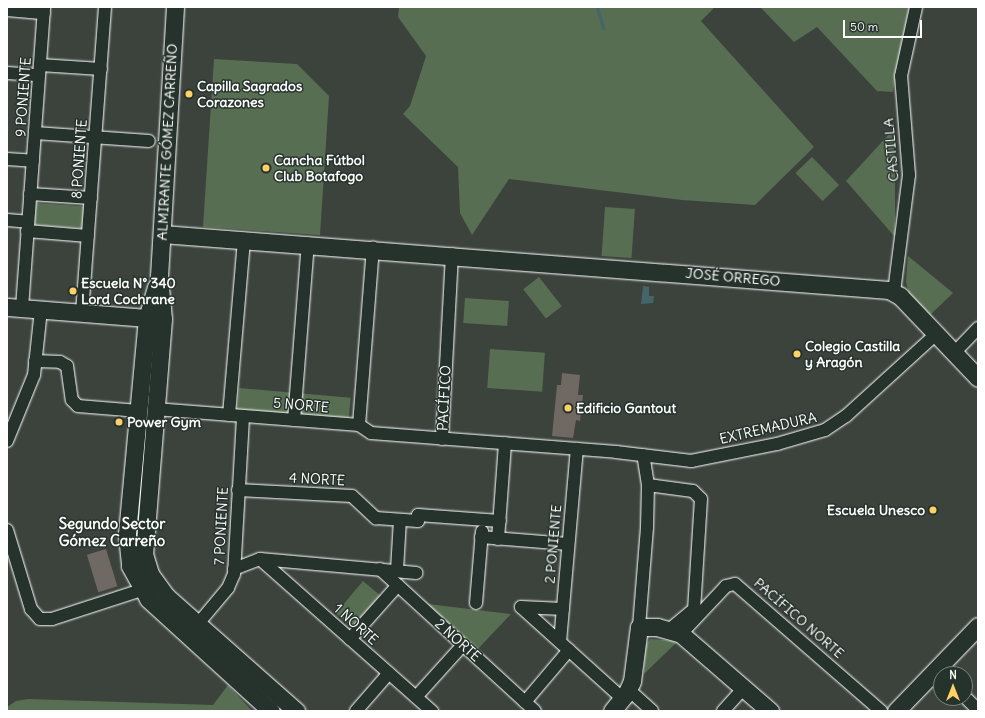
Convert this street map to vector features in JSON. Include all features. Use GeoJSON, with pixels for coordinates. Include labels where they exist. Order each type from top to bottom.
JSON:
{"type":"FeatureCollection","features":[{"type":"Feature","properties":{"kind":"street","name":"8 PONIENTE"},"geometry":{"type":"LineString","coordinates":[[82,313],[105,7]]}},
{"type":"Feature","properties":{"kind":"street","name":"ALMIRANTE GÓMEZ CARREÑO"},"geometry":{"type":"LineString","coordinates":[[175,7],[159,276],[147,410],[127,545],[130,566],[141,590],[271,711]]}},
{"type":"Feature","properties":{"kind":"street","name":"CASTILLA"},"geometry":{"type":"LineString","coordinates":[[894,292],[910,175],[901,76],[916,7]]}},
{"type":"Feature","properties":{"kind":"street"},"geometry":{"type":"LineString","coordinates":[[7,10],[44,10]]}},
{"type":"Feature","properties":{"kind":"street","name":"9 PONIENTE"},"geometry":{"type":"LineString","coordinates":[[14,308],[28,227],[44,10]]}},
{"type":"Feature","properties":{"kind":"street"},"geometry":{"type":"LineString","coordinates":[[7,72],[101,69]]}},
{"type":"Feature","properties":{"kind":"street"},"geometry":{"type":"LineString","coordinates":[[35,133],[149,141]]}},
{"type":"Feature","properties":{"kind":"street"},"geometry":{"type":"LineString","coordinates":[[7,159],[33,161]]}},
{"type":"Feature","properties":{"kind":"street"},"geometry":{"type":"LineString","coordinates":[[30,194],[91,198]]}},
{"type":"Feature","properties":{"kind":"street"},"geometry":{"type":"LineString","coordinates":[[7,220],[28,227],[88,236]]}},
{"type":"Feature","properties":{"kind":"street"},"geometry":{"type":"LineString","coordinates":[[162,234],[452,254]]}},
{"type":"Feature","properties":{"kind":"street"},"geometry":{"type":"LineString","coordinates":[[230,414],[244,239]]}},
{"type":"Feature","properties":{"kind":"street"},"geometry":{"type":"LineString","coordinates":[[294,420],[308,244]]}},
{"type":"Feature","properties":{"kind":"street"},"geometry":{"type":"LineString","coordinates":[[359,425],[373,248]]}},
{"type":"Feature","properties":{"kind":"street","name":"JOSÉ ORREGO"},"geometry":{"type":"LineString","coordinates":[[452,254],[894,292]]}},
{"type":"Feature","properties":{"kind":"street","name":"PACÍFICO"},"geometry":{"type":"LineString","coordinates":[[452,254],[442,438],[577,448],[643,455]]}},
{"type":"Feature","properties":{"kind":"street"},"geometry":{"type":"LineString","coordinates":[[894,292],[978,378]]}},
{"type":"Feature","properties":{"kind":"street"},"geometry":{"type":"LineString","coordinates":[[14,308],[155,318]]}},
{"type":"Feature","properties":{"kind":"street"},"geometry":{"type":"LineString","coordinates":[[7,441],[34,375],[40,310]]}},
{"type":"Feature","properties":{"kind":"street"},"geometry":{"type":"LineString","coordinates":[[954,353],[978,328]]}},
{"type":"Feature","properties":{"kind":"street","name":"EXTREMADURA"},"geometry":{"type":"LineString","coordinates":[[643,455],[691,461],[819,433],[846,416],[936,334]]}},
{"type":"Feature","properties":{"kind":"street","name":"5 NORTE"},"geometry":{"type":"LineString","coordinates":[[35,361],[60,362],[67,366],[71,395],[78,406],[230,414],[359,425],[371,433],[442,438]]}},
{"type":"Feature","properties":{"kind":"street","name":"ALMIRANTE GÓMEZ CARREÑO"},"geometry":{"type":"LineString","coordinates":[[147,410],[144,554],[150,574],[160,589],[197,625],[296,711]]}},
{"type":"Feature","properties":{"kind":"street","name":"7 PONIENTE"},"geometry":{"type":"LineString","coordinates":[[197,625],[228,588],[234,569],[243,416]]}},
{"type":"Feature","properties":{"kind":"street"},"geometry":{"type":"LineString","coordinates":[[498,539],[505,443]]}},
{"type":"Feature","properties":{"kind":"street","name":"2 PONIENTE"},"geometry":{"type":"LineString","coordinates":[[565,646],[563,610],[577,448]]}},
{"type":"Feature","properties":{"kind":"street"},"geometry":{"type":"LineString","coordinates":[[621,700],[635,671],[639,627],[648,485],[643,455]]}},
{"type":"Feature","properties":{"kind":"street"},"geometry":{"type":"LineString","coordinates":[[648,485],[693,491],[701,499],[694,609],[676,632]]}},
{"type":"Feature","properties":{"kind":"street","name":"4 NORTE"},"geometry":{"type":"LineString","coordinates":[[238,490],[352,496],[376,518],[418,521],[418,515],[500,521]]}},
{"type":"Feature","properties":{"kind":"street"},"geometry":{"type":"LineString","coordinates":[[397,570],[400,520]]}},
{"type":"Feature","properties":{"kind":"street"},"geometry":{"type":"LineString","coordinates":[[476,604],[482,520]]}},
{"type":"Feature","properties":{"kind":"street"},"geometry":{"type":"LineString","coordinates":[[7,530],[31,609],[40,619],[52,619],[141,590]]}},
{"type":"Feature","properties":{"kind":"street"},"geometry":{"type":"LineString","coordinates":[[481,537],[568,544]]}},
{"type":"Feature","properties":{"kind":"street"},"geometry":{"type":"LineString","coordinates":[[234,569],[260,559],[397,570],[416,573]]}},
{"type":"Feature","properties":{"kind":"street","name":"1 NORTE"},"geometry":{"type":"LineString","coordinates":[[260,559],[432,711]]}},
{"type":"Feature","properties":{"kind":"street","name":"2 NORTE"},"geometry":{"type":"LineString","coordinates":[[380,569],[535,711]]}},
{"type":"Feature","properties":{"kind":"street","name":"PACÍFICO NORTE"},"geometry":{"type":"LineString","coordinates":[[676,632],[726,586],[736,584],[881,711]]}},
{"type":"Feature","properties":{"kind":"street"},"geometry":{"type":"LineString","coordinates":[[350,639],[398,585]]}},
{"type":"Feature","properties":{"kind":"street"},"geometry":{"type":"LineString","coordinates":[[563,610],[520,607],[565,646],[621,700],[652,711]]}},
{"type":"Feature","properties":{"kind":"street"},"geometry":{"type":"LineString","coordinates":[[944,666],[978,626]]}},
{"type":"Feature","properties":{"kind":"street"},"geometry":{"type":"LineString","coordinates":[[639,627],[676,632],[770,711]]}},
{"type":"Feature","properties":{"kind":"street"},"geometry":{"type":"LineString","coordinates":[[416,697],[463,645]]}},
{"type":"Feature","properties":{"kind":"street"},"geometry":{"type":"LineString","coordinates":[[525,702],[565,646]]}},
{"type":"Feature","properties":{"kind":"street"},"geometry":{"type":"LineString","coordinates":[[356,711],[389,673]]}},
{"type":"Feature","properties":{"kind":"street"},"geometry":{"type":"LineString","coordinates":[[896,711],[933,677]]}},
{"type":"Feature","properties":{"kind":"street"},"geometry":{"type":"LineString","coordinates":[[723,711],[744,688]]}},
{"type":"Feature","properties":{"kind":"green space"},"geometry":{"type":"Polygon","coordinates":[[[399,7],[715,7],[701,21],[814,147],[755,205],[682,200],[509,179],[472,235],[460,213],[458,167],[403,114],[410,106],[426,56],[398,17],[399,7]]]}},
{"type":"Feature","properties":{"kind":"green space"},"geometry":{"type":"Polygon","coordinates":[[[760,7],[909,7],[893,92],[877,91],[817,27],[794,42],[760,7]]]}},
{"type":"Feature","properties":{"kind":"green space","name":"Cancha Fútbol Club Botafogo"},"geometry":{"type":"Polygon","coordinates":[[[214,59],[297,64],[329,96],[320,235],[203,227],[214,59]]]}},
{"type":"Feature","properties":{"kind":"green space"},"geometry":{"type":"Polygon","coordinates":[[[892,131],[895,158],[895,237],[846,181],[892,131]]]}},
{"type":"Feature","properties":{"kind":"green space"},"geometry":{"type":"Polygon","coordinates":[[[812,157],[839,185],[823,201],[795,173],[812,157]]]}},
{"type":"Feature","properties":{"kind":"green space"},"geometry":{"type":"Polygon","coordinates":[[[36,203],[87,207],[85,229],[34,225],[36,203]]]}},
{"type":"Feature","properties":{"kind":"green space"},"geometry":{"type":"Polygon","coordinates":[[[605,207],[635,209],[632,258],[602,256],[605,207]]]}},
{"type":"Feature","properties":{"kind":"green space"},"geometry":{"type":"Polygon","coordinates":[[[908,256],[953,293],[929,316],[910,297],[906,282],[908,256]]]}},
{"type":"Feature","properties":{"kind":"green space"},"geometry":{"type":"Polygon","coordinates":[[[539,277],[562,306],[546,318],[523,289],[539,277]]]}},
{"type":"Feature","properties":{"kind":"green space"},"geometry":{"type":"Polygon","coordinates":[[[465,298],[509,301],[507,326],[463,323],[465,298]]]}},
{"type":"Feature","properties":{"kind":"green space"},"geometry":{"type":"Polygon","coordinates":[[[490,349],[545,353],[542,392],[487,388],[490,349]]]}},
{"type":"Feature","properties":{"kind":"green space"},"geometry":{"type":"Polygon","coordinates":[[[239,388],[351,398],[348,422],[237,412],[239,388]]]}},
{"type":"Feature","properties":{"kind":"green space"},"geometry":{"type":"Polygon","coordinates":[[[363,581],[382,597],[355,629],[336,613],[363,581]]]}},
{"type":"Feature","properties":{"kind":"green space"},"geometry":{"type":"Polygon","coordinates":[[[420,603],[511,614],[475,652],[420,603]]]}},
{"type":"Feature","properties":{"kind":"green space"},"geometry":{"type":"Polygon","coordinates":[[[650,639],[678,641],[644,674],[645,646],[650,639]]]}},
{"type":"Feature","properties":{"kind":"green space"},"geometry":{"type":"Polygon","coordinates":[[[228,685],[252,711],[7,711],[7,707],[16,701],[28,699],[213,705],[228,685]]]}},
{"type":"Feature","properties":{"kind":"water"},"geometry":{"type":"Polygon","coordinates":[[[643,286],[649,287],[649,296],[654,296],[653,303],[641,304],[643,286]]]}},
{"type":"Feature","properties":{"kind":"building","name":"Edificio Gantout"},"geometry":{"type":"Polygon","coordinates":[[[562,373],[580,375],[578,395],[583,395],[580,421],[576,420],[573,438],[552,436],[557,385],[561,385],[562,373]]]}},
{"type":"Feature","properties":{"kind":"building"},"geometry":{"type":"Polygon","coordinates":[[[106,549],[117,586],[98,592],[87,555],[106,549]]]}},
{"type":"Feature","properties":{"kind":"waterway"},"geometry":{"type":"LineString","coordinates":[[597,7],[603,28]]}},
{"type":"Feature","properties":{"kind":"place","name":"Capilla Sagrados Corazones"},"geometry":{"type":"Point","coordinates":[189,94]}},
{"type":"Feature","properties":{"kind":"place","name":"Cancha Fútbol Club Botafogo"},"geometry":{"type":"Point","coordinates":[266,168]}},
{"type":"Feature","properties":{"kind":"place","name":"Escuela N° 340 Lord Cochrane"},"geometry":{"type":"Point","coordinates":[73,291]}},
{"type":"Feature","properties":{"kind":"place","name":"Colegio Castilla y Aragón"},"geometry":{"type":"Point","coordinates":[797,354]}},
{"type":"Feature","properties":{"kind":"place","name":"Edificio Gantout"},"geometry":{"type":"Point","coordinates":[568,408]}},
{"type":"Feature","properties":{"kind":"place","name":"Power Gym"},"geometry":{"type":"Point","coordinates":[119,422]}},
{"type":"Feature","properties":{"kind":"place","name":"Escuela Unesco"},"geometry":{"type":"Point","coordinates":[933,510]}},
{"type":"Feature","properties":{"kind":"district","name":"Segundo Sector Gómez Carreño"},"geometry":{"type":"Point","coordinates":[112,532]}}]}
